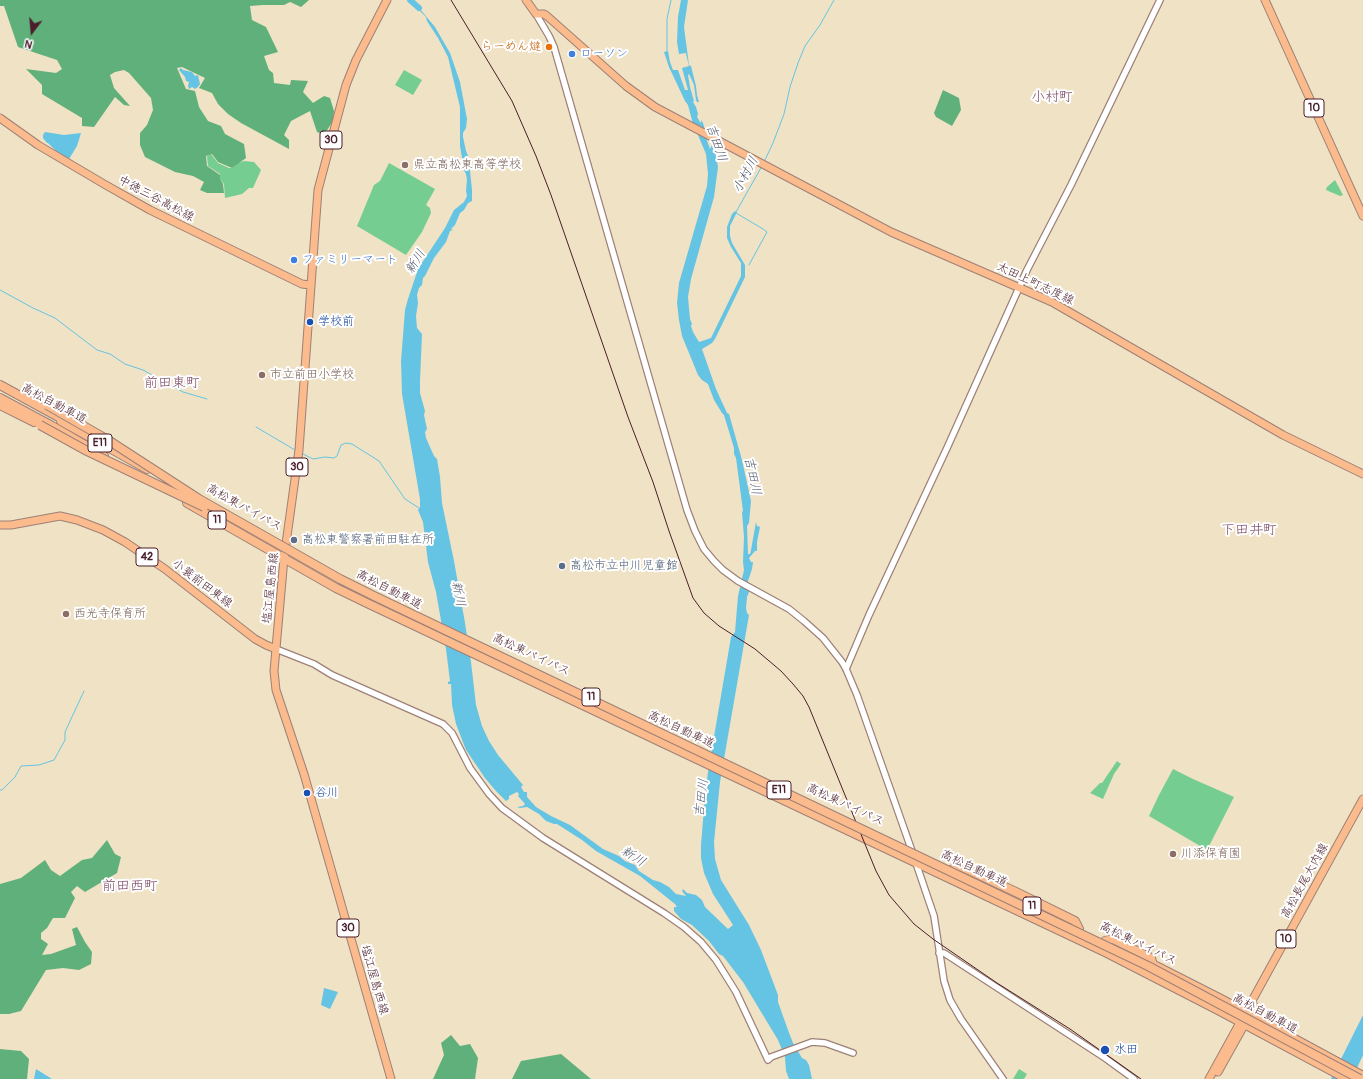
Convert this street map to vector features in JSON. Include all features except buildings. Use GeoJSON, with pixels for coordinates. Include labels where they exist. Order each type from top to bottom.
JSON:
{"type":"FeatureCollection","features":[{"type":"Feature","properties":{"kind":"highway"},"geometry":{"type":"LineString","coordinates":[[0,380],[108,440],[198,501]]}},
{"type":"Feature","properties":{"kind":"highway","name":"高松東バイパス"},"geometry":{"type":"LineString","coordinates":[[0,385],[74,424],[370,592],[952,869],[1016,896],[1079,929],[1173,974],[1221,999],[1333,1060],[1360,1077]]}},
{"type":"Feature","properties":{"kind":"highway","name":"高松自動車道"},"geometry":{"type":"LineString","coordinates":[[0,389],[56,418],[338,584],[385,608],[1082,938],[1360,1077]]}},
{"type":"Feature","properties":{"kind":"highway","name":"高松自動車道"},"geometry":{"type":"LineString","coordinates":[[0,394],[198,501]]}},
{"type":"Feature","properties":{"kind":"highway","name":"高松東バイパス"},"geometry":{"type":"LineString","coordinates":[[0,398],[342,590],[437,637],[1107,953],[1347,1079]]}},
{"type":"Feature","properties":{"kind":"highway"},"geometry":{"type":"LineString","coordinates":[[0,405],[87,451],[198,501]]}},
{"type":"Feature","properties":{"kind":"highway"},"geometry":{"type":"LineString","coordinates":[[1254,1006],[1254,1012],[1259,1020]]}},
{"type":"Feature","properties":{"kind":"main road"},"geometry":{"type":"LineString","coordinates":[[526,0],[536,14],[544,14]]}},
{"type":"Feature","properties":{"kind":"main road"},"geometry":{"type":"LineString","coordinates":[[529,0],[544,14]]}},
{"type":"Feature","properties":{"kind":"main road","name":"10"},"geometry":{"type":"LineString","coordinates":[[1265,0],[1363,216]]}},
{"type":"Feature","properties":{"kind":"main road","name":"10"},"geometry":{"type":"LineString","coordinates":[[1270,0],[1363,205]]}},
{"type":"Feature","properties":{"kind":"main road","name":"塩江屋島西線"},"geometry":{"type":"LineString","coordinates":[[386,2],[356,60],[346,85],[319,186],[315,213],[299,450],[284,558],[274,671],[276,690],[304,775],[391,1079]]}},
{"type":"Feature","properties":{"kind":"main road","name":"太田上町志度線"},"geometry":{"type":"LineString","coordinates":[[544,14],[626,86],[656,106],[891,232],[1052,302],[1283,435],[1363,474]]}},
{"type":"Feature","properties":{"kind":"main road","name":"中徳三谷高松線"},"geometry":{"type":"LineString","coordinates":[[0,118],[38,145],[150,210],[302,284],[310,285]]}},
{"type":"Feature","properties":{"kind":"main road","name":"小蓑前田東線"},"geometry":{"type":"LineString","coordinates":[[0,525],[11,525],[60,516],[78,520],[97,527],[124,542],[165,569],[255,639],[266,646],[276,649]]}},
{"type":"Feature","properties":{"kind":"main road","name":"高松長尾大内線"},"geometry":{"type":"LineString","coordinates":[[1214,1079],[1247,1013],[1363,799]]}},
{"type":"Feature","properties":{"kind":"main road","name":"高松長尾大内線"},"geometry":{"type":"LineString","coordinates":[[1247,1013],[1254,1006],[1363,809]]}},
{"type":"Feature","properties":{"kind":"main road","name":"高松長尾大内線"},"geometry":{"type":"LineString","coordinates":[[1208,1079],[1242,1023]]}},
{"type":"Feature","properties":{"kind":"street"},"geometry":{"type":"LineString","coordinates":[[846,669],[868,615],[947,448],[1033,259],[1072,185],[1160,0]]}},
{"type":"Feature","properties":{"kind":"street"},"geometry":{"type":"LineString","coordinates":[[536,14],[554,47],[687,510],[695,531],[704,549],[714,561],[738,580],[788,609],[815,630],[835,652],[846,669],[857,695],[934,916],[944,982],[954,1008],[1003,1079]]}},
{"type":"Feature","properties":{"kind":"street"},"geometry":{"type":"LineString","coordinates":[[276,649],[314,664],[332,674],[443,724],[450,730],[470,768],[489,794],[502,808],[543,838],[664,913],[684,927],[701,942],[727,975],[768,1060],[771,1057],[809,1042],[825,1043],[853,1053]]}},
{"type":"Feature","properties":{"kind":"street"},"geometry":{"type":"LineString","coordinates":[[939,952],[944,953],[1134,1079]]}},
{"type":"Feature","properties":{"kind":"green space"},"geometry":{"type":"Polygon","coordinates":[[[0,0],[309,0],[301,7],[290,2],[284,5],[250,6],[252,20],[266,27],[278,52],[264,56],[269,70],[273,73],[274,83],[290,85],[291,80],[308,81],[303,92],[313,103],[324,96],[330,98],[334,111],[333,121],[324,135],[317,132],[310,111],[291,121],[284,135],[289,140],[289,149],[241,123],[228,114],[218,104],[212,93],[199,88],[205,78],[182,67],[177,68],[186,89],[195,91],[199,107],[208,121],[221,126],[225,134],[244,144],[246,158],[232,168],[218,162],[212,154],[206,156],[207,166],[220,175],[224,193],[207,193],[200,190],[204,182],[193,176],[175,172],[145,157],[140,145],[140,133],[147,125],[153,110],[151,98],[129,73],[124,70],[110,75],[114,88],[130,106],[124,105],[115,97],[94,127],[82,126],[82,118],[42,94],[42,85],[26,69],[56,73],[62,69],[57,60],[18,47],[4,6],[0,6],[0,0]]]}},
{"type":"Feature","properties":{"kind":"green space"},"geometry":{"type":"Polygon","coordinates":[[[404,70],[422,80],[413,95],[395,85],[404,70]]]}},
{"type":"Feature","properties":{"kind":"green space"},"geometry":{"type":"Polygon","coordinates":[[[943,90],[959,98],[961,110],[952,126],[936,117],[934,113],[943,90]]]}},
{"type":"Feature","properties":{"kind":"green space"},"geometry":{"type":"Polygon","coordinates":[[[211,154],[218,163],[229,168],[232,168],[238,163],[244,161],[254,162],[261,170],[253,188],[249,188],[242,194],[225,198],[224,184],[219,178],[220,174],[208,166],[207,156],[211,154]]]}},
{"type":"Feature","properties":{"kind":"green space"},"geometry":{"type":"Polygon","coordinates":[[[389,163],[435,189],[426,205],[430,208],[431,213],[422,232],[406,255],[357,226],[374,185],[380,181],[389,163]]]}},
{"type":"Feature","properties":{"kind":"green space"},"geometry":{"type":"Polygon","coordinates":[[[1335,180],[1343,195],[1340,196],[1326,190],[1327,187],[1335,180]]]}},
{"type":"Feature","properties":{"kind":"green space"},"geometry":{"type":"Polygon","coordinates":[[[1117,761],[1121,764],[1114,774],[1103,799],[1090,793],[1100,783],[1102,783],[1117,761]]]}},
{"type":"Feature","properties":{"kind":"green space"},"geometry":{"type":"Polygon","coordinates":[[[1173,769],[1234,797],[1207,850],[1149,816],[1173,769]]]}},
{"type":"Feature","properties":{"kind":"green space"},"geometry":{"type":"Polygon","coordinates":[[[107,840],[115,854],[121,857],[117,873],[85,892],[77,886],[71,892],[75,898],[65,918],[53,918],[47,928],[41,933],[41,939],[48,944],[42,955],[51,954],[76,945],[72,929],[77,927],[92,952],[91,964],[79,970],[63,968],[46,970],[21,1011],[9,1014],[0,1014],[0,884],[21,878],[45,860],[51,870],[60,876],[82,860],[92,858],[107,840]]]}},
{"type":"Feature","properties":{"kind":"green space"},"geometry":{"type":"Polygon","coordinates":[[[451,1035],[460,1046],[470,1044],[478,1058],[475,1079],[433,1079],[444,1055],[441,1043],[451,1035]]]}},
{"type":"Feature","properties":{"kind":"green space"},"geometry":{"type":"Polygon","coordinates":[[[0,1049],[21,1051],[29,1059],[27,1079],[0,1079],[0,1049]]]}},
{"type":"Feature","properties":{"kind":"green space"},"geometry":{"type":"Polygon","coordinates":[[[561,1054],[591,1079],[512,1079],[521,1061],[561,1054]]]}},
{"type":"Feature","properties":{"kind":"green space"},"geometry":{"type":"Polygon","coordinates":[[[1019,1069],[1027,1074],[1024,1079],[1013,1079],[1019,1069]]]}},
{"type":"Feature","properties":{"kind":"water"},"geometry":{"type":"Polygon","coordinates":[[[681,0],[688,0],[684,27],[689,65],[691,66],[699,102],[696,100],[694,85],[689,74],[693,102],[698,114],[697,117],[701,123],[701,120],[703,123],[710,149],[712,145],[714,146],[718,167],[714,197],[691,279],[688,297],[690,319],[692,324],[691,326],[699,342],[711,338],[741,276],[741,263],[727,238],[727,227],[732,214],[735,211],[737,212],[730,226],[730,236],[732,243],[745,265],[745,277],[715,339],[712,343],[702,349],[716,389],[727,413],[729,414],[742,460],[751,501],[749,523],[747,526],[748,554],[750,554],[751,550],[756,522],[757,526],[760,527],[757,551],[755,551],[749,558],[751,562],[753,562],[748,581],[749,592],[746,608],[749,615],[720,782],[714,842],[715,859],[721,880],[749,925],[761,950],[778,995],[778,1002],[793,1043],[802,1058],[806,1060],[809,1065],[812,1079],[789,1079],[786,1071],[785,1057],[778,1040],[743,982],[723,956],[719,954],[709,941],[692,925],[681,919],[674,911],[674,907],[677,907],[675,904],[640,876],[596,851],[557,824],[546,821],[539,814],[527,807],[517,807],[525,804],[518,796],[519,794],[517,792],[509,796],[509,799],[506,801],[485,778],[466,750],[456,724],[452,705],[451,684],[448,684],[450,681],[446,649],[436,592],[428,562],[423,522],[418,510],[420,507],[420,499],[402,394],[401,361],[405,310],[408,299],[418,269],[445,228],[454,210],[464,202],[467,196],[467,180],[460,146],[460,107],[448,57],[426,17],[412,3],[415,3],[435,27],[450,53],[460,82],[467,119],[463,137],[468,156],[467,160],[470,171],[472,201],[468,203],[464,210],[460,213],[455,225],[451,229],[453,230],[450,231],[446,242],[434,258],[423,278],[422,285],[419,288],[417,295],[418,303],[416,316],[417,328],[422,334],[420,393],[425,411],[424,415],[427,429],[425,432],[434,456],[437,459],[442,503],[465,623],[476,705],[482,726],[498,755],[523,785],[521,787],[524,792],[527,792],[527,797],[536,807],[570,825],[603,849],[635,865],[639,871],[653,880],[669,887],[676,894],[686,896],[682,891],[683,889],[687,893],[696,895],[702,900],[705,907],[728,929],[733,925],[713,894],[704,873],[701,858],[701,845],[708,772],[731,637],[735,632],[738,596],[744,570],[743,511],[736,458],[724,415],[714,400],[708,384],[698,375],[682,336],[679,320],[677,303],[679,283],[707,186],[708,174],[706,154],[698,135],[699,132],[693,124],[688,105],[669,67],[664,52],[668,51],[673,70],[678,70],[685,90],[688,90],[682,68],[689,66],[686,53],[679,54],[677,42],[678,17],[681,0]]]}},
{"type":"Feature","properties":{"kind":"water"},"geometry":{"type":"Polygon","coordinates":[[[181,68],[192,72],[195,76],[198,75],[200,84],[198,87],[195,89],[192,87],[189,89],[189,82],[186,81],[185,77],[179,70],[181,68]]]}},
{"type":"Feature","properties":{"kind":"water"},"geometry":{"type":"Polygon","coordinates":[[[45,132],[64,135],[81,133],[77,146],[69,159],[47,143],[43,138],[45,132]]]}},
{"type":"Feature","properties":{"kind":"water"},"geometry":{"type":"Polygon","coordinates":[[[324,988],[338,992],[330,1009],[321,1005],[324,988]]]}},
{"type":"Feature","properties":{"kind":"water"},"geometry":{"type":"Polygon","coordinates":[[[1363,1015],[1363,1055],[1352,1079],[1331,1079],[1363,1015]]]}},
{"type":"Feature","properties":{"kind":"water"},"geometry":{"type":"Polygon","coordinates":[[[36,1069],[52,1079],[34,1079],[36,1069]]]}},
{"type":"Feature","properties":{"kind":"waterway","name":"新川"},"geometry":{"type":"LineString","coordinates":[[410,0],[419,8]]}},
{"type":"Feature","properties":{"kind":"waterway"},"geometry":{"type":"LineString","coordinates":[[667,51],[667,19],[671,0]]}},
{"type":"Feature","properties":{"kind":"waterway","name":"小村川"},"geometry":{"type":"LineString","coordinates":[[764,162],[784,114],[790,87],[805,46],[820,25],[834,0]]}},
{"type":"Feature","properties":{"kind":"waterway","name":"小村川"},"geometry":{"type":"LineString","coordinates":[[736,212],[762,166]]}},
{"type":"Feature","properties":{"kind":"waterway"},"geometry":{"type":"LineString","coordinates":[[736,213],[767,232],[749,265]]}},
{"type":"Feature","properties":{"kind":"waterway"},"geometry":{"type":"LineString","coordinates":[[0,290],[55,318],[97,350],[110,354],[125,364],[143,370],[183,392],[207,399]]}},
{"type":"Feature","properties":{"kind":"waterway"},"geometry":{"type":"LineString","coordinates":[[256,427],[295,450]]}},
{"type":"Feature","properties":{"kind":"waterway"},"geometry":{"type":"LineString","coordinates":[[303,454],[313,459],[325,457],[334,458],[337,456],[341,445],[346,443],[352,444],[379,461],[405,499],[419,508]]}},
{"type":"Feature","properties":{"kind":"waterway"},"geometry":{"type":"LineString","coordinates":[[0,790],[2,790],[15,777],[21,766],[39,765],[54,760],[65,740],[65,732],[84,691]]}},
{"type":"Feature","properties":{"kind":"railway"},"geometry":{"type":"LineString","coordinates":[[451,0],[512,101],[536,156],[693,598],[704,613],[719,626],[755,649],[781,671],[803,696],[809,707],[876,871],[889,895],[914,924],[933,939],[997,983],[1070,1029],[1141,1079]]}},
{"type":"Feature","properties":{"kind":"place","name":"らーめん燵"},"geometry":{"type":"Point","coordinates":[549,47]}},
{"type":"Feature","properties":{"kind":"place","name":"ローソン"},"geometry":{"type":"Point","coordinates":[572,54]}},
{"type":"Feature","properties":{"kind":"place","name":"県立高松東高等学校"},"geometry":{"type":"Point","coordinates":[405,165]}},
{"type":"Feature","properties":{"kind":"place","name":"ファミリーマート"},"geometry":{"type":"Point","coordinates":[294,260]}},
{"type":"Feature","properties":{"kind":"place","name":"学校前"},"geometry":{"type":"Point","coordinates":[310,322]}},
{"type":"Feature","properties":{"kind":"place","name":"市立前田小学校"},"geometry":{"type":"Point","coordinates":[262,375]}},
{"type":"Feature","properties":{"kind":"place","name":"高松東警察署前田駐在所"},"geometry":{"type":"Point","coordinates":[294,540]}},
{"type":"Feature","properties":{"kind":"place","name":"高松市立中川児童館"},"geometry":{"type":"Point","coordinates":[562,566]}},
{"type":"Feature","properties":{"kind":"place","name":"西光寺保育所"},"geometry":{"type":"Point","coordinates":[66,614]}},
{"type":"Feature","properties":{"kind":"place","name":"谷川"},"geometry":{"type":"Point","coordinates":[307,793]}},
{"type":"Feature","properties":{"kind":"place","name":"川添保育園"},"geometry":{"type":"Point","coordinates":[1173,854]}},
{"type":"Feature","properties":{"kind":"place","name":"水田"},"geometry":{"type":"Point","coordinates":[1105,1050]}},
{"type":"Feature","properties":{"kind":"district","name":"小村町"},"geometry":{"type":"Point","coordinates":[1052,97]}},
{"type":"Feature","properties":{"kind":"district","name":"前田東町"},"geometry":{"type":"Point","coordinates":[172,383]}},
{"type":"Feature","properties":{"kind":"district","name":"下田井町"},"geometry":{"type":"Point","coordinates":[1249,530]}},
{"type":"Feature","properties":{"kind":"district","name":"前田西町"},"geometry":{"type":"Point","coordinates":[130,886]}},
{"type":"Feature","properties":{"kind":"water label","name":"吉田川"},"geometry":{"type":"Point","coordinates":[716,143]}},
{"type":"Feature","properties":{"kind":"water label","name":"吉田川"},"geometry":{"type":"Point","coordinates":[752,476]}},
{"type":"Feature","properties":{"kind":"water label","name":"吉田川"},"geometry":{"type":"Point","coordinates":[702,798]}}]}
